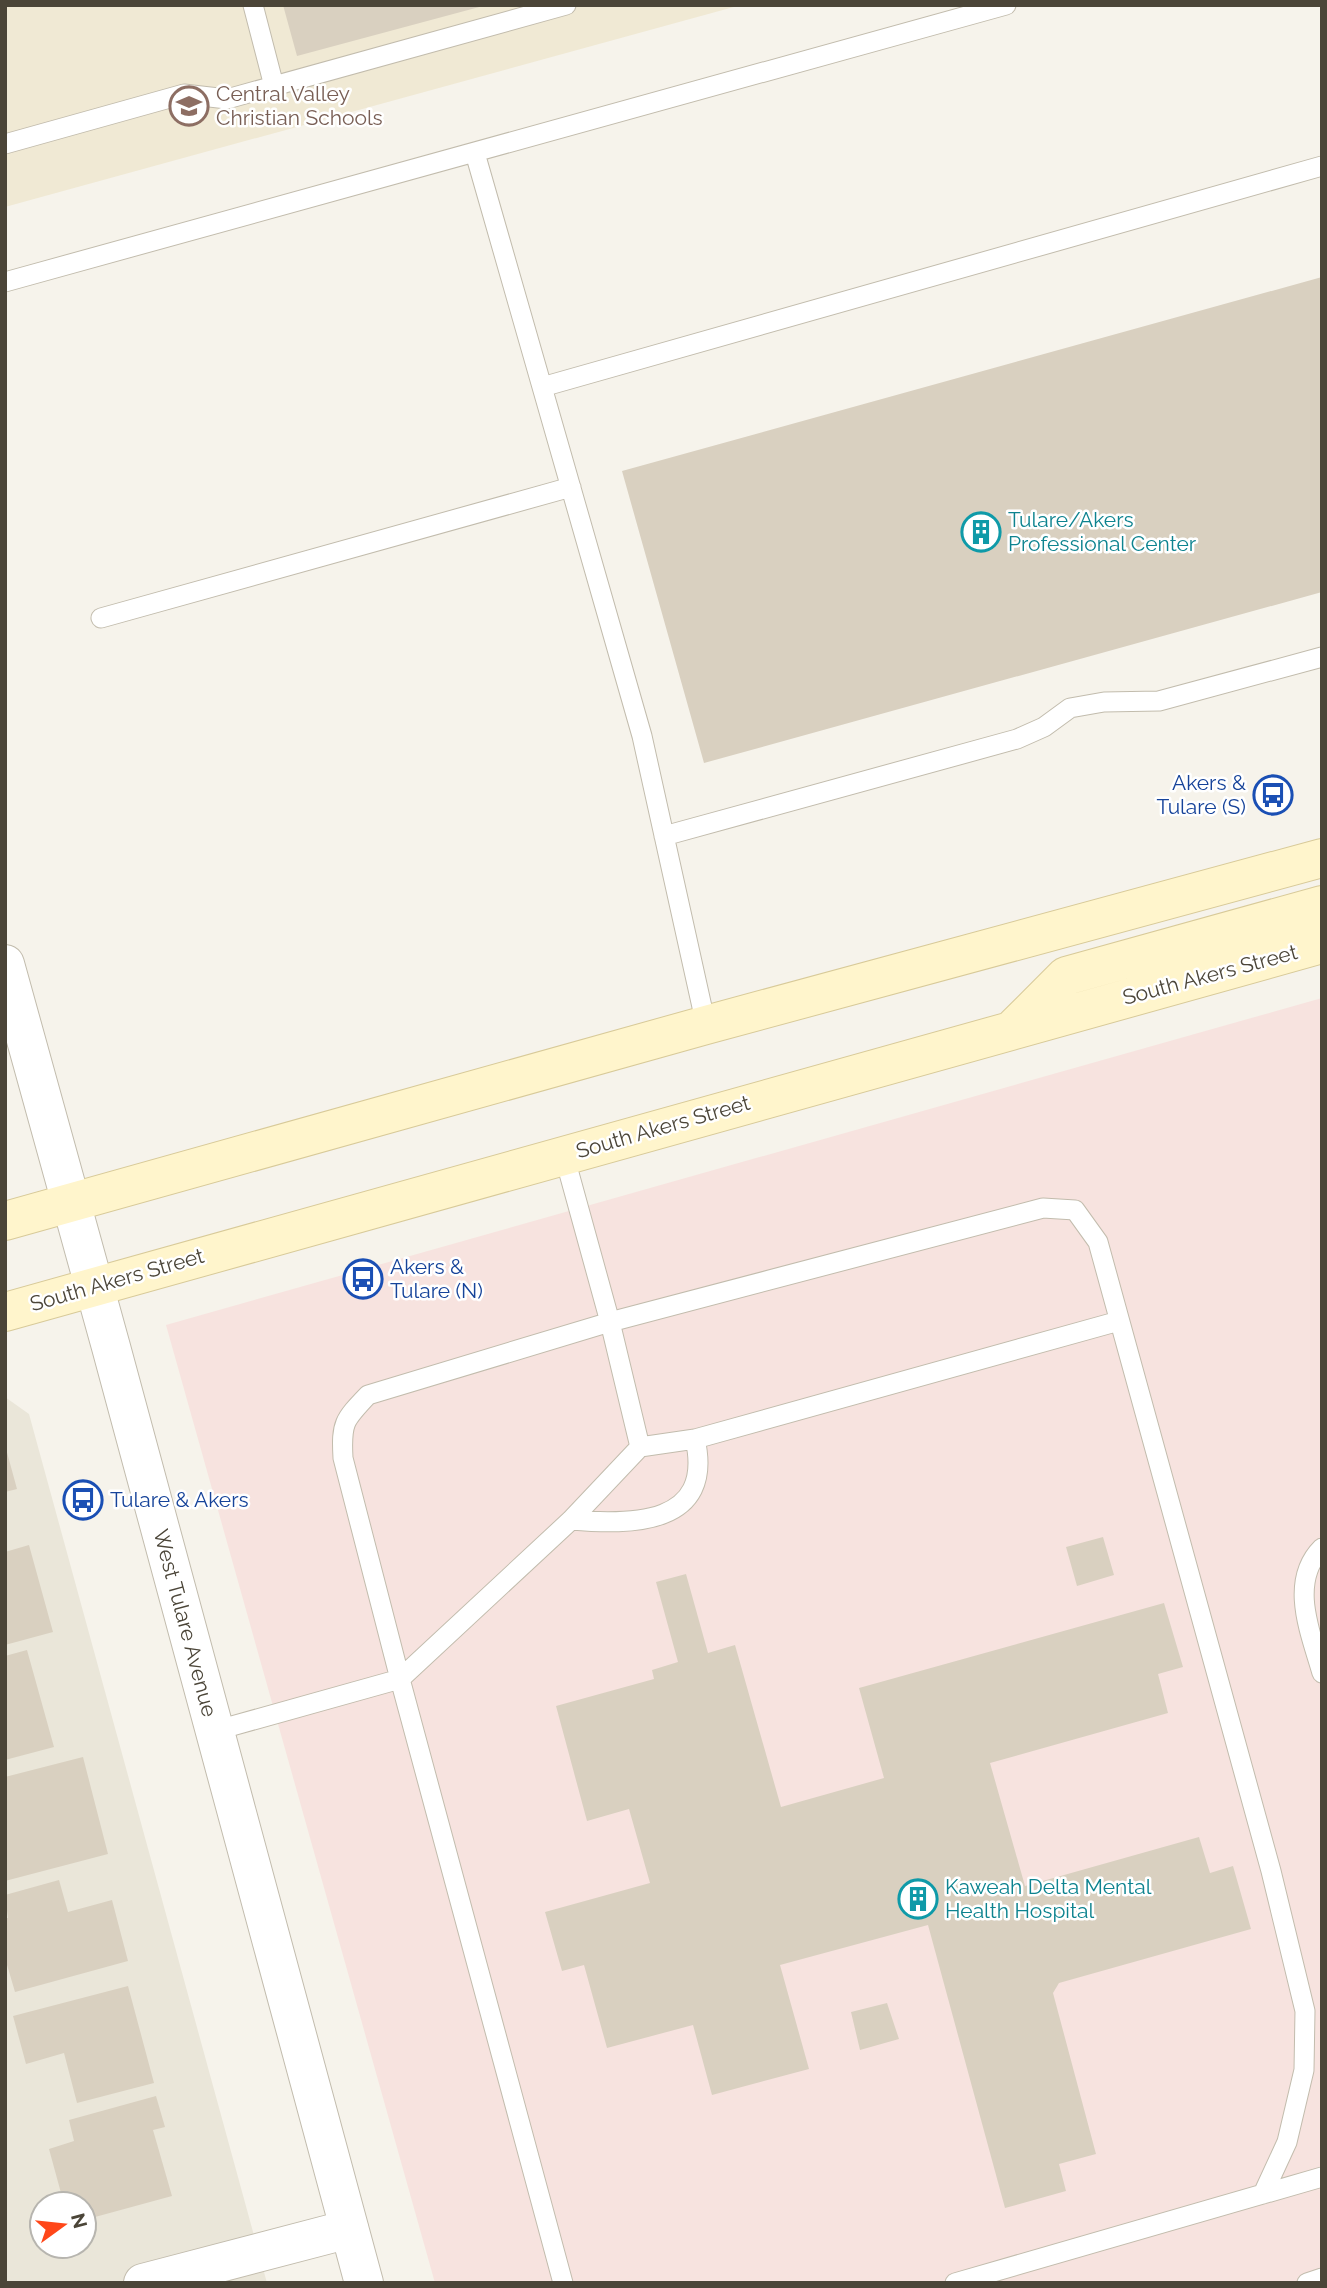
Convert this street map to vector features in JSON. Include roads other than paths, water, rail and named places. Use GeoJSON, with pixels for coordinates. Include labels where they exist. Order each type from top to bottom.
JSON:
{"type":"FeatureCollection","features":[{"type":"Feature","properties":{"kind":"main road"},"geometry":{"type":"LineString","coordinates":[[5,1221],[1322,858]]}},
{"type":"Feature","properties":{"kind":"main road"},"geometry":{"type":"LineString","coordinates":[[1013,1029],[1066,976],[1322,905]]}},
{"type":"Feature","properties":{"kind":"main road","name":"South Akers Street"},"geometry":{"type":"LineString","coordinates":[[5,1311],[1322,944]]}},
{"type":"Feature","properties":{"kind":"street","name":"West Tulare Avenue"},"geometry":{"type":"LineString","coordinates":[[5,964],[364,2283]]}},
{"type":"Feature","properties":{"kind":"street"},"geometry":{"type":"LineString","coordinates":[[143,2283],[349,2229]]}},
{"type":"Feature","properties":{"kind":"lane"},"geometry":{"type":"LineString","coordinates":[[253,5],[274,86]]}},
{"type":"Feature","properties":{"kind":"lane"},"geometry":{"type":"LineString","coordinates":[[5,144],[184,94],[227,99],[566,5]]}},
{"type":"Feature","properties":{"kind":"lane"},"geometry":{"type":"LineString","coordinates":[[5,282],[1006,5]]}},
{"type":"Feature","properties":{"kind":"lane"},"geometry":{"type":"LineString","coordinates":[[475,153],[642,736],[706,1026]]}},
{"type":"Feature","properties":{"kind":"lane"},"geometry":{"type":"LineString","coordinates":[[542,387],[1322,166]]}},
{"type":"Feature","properties":{"kind":"lane"},"geometry":{"type":"LineString","coordinates":[[101,618],[571,487]]}},
{"type":"Feature","properties":{"kind":"lane"},"geometry":{"type":"LineString","coordinates":[[664,836],[1017,739],[1044,727],[1070,708],[1104,702],[1159,701],[1322,657]]}},
{"type":"Feature","properties":{"kind":"lane"},"geometry":{"type":"LineString","coordinates":[[564,1155],[610,1322],[640,1447]]}},
{"type":"Feature","properties":{"kind":"lane"},"geometry":{"type":"LineString","coordinates":[[563,2283],[343,1458],[342,1436],[346,1418],[368,1395],[610,1322],[1043,1208],[1075,1210],[1098,1242],[1267,1858],[1305,2011],[1304,2070],[1293,2118],[1287,2142],[1263,2194]]}},
{"type":"Feature","properties":{"kind":"lane"},"geometry":{"type":"LineString","coordinates":[[214,1731],[400,1679],[571,1520],[640,1447],[695,1439],[1119,1321]]}},
{"type":"Feature","properties":{"kind":"lane"},"geometry":{"type":"LineString","coordinates":[[571,1520],[609,1523],[637,1521],[655,1518],[672,1510],[687,1497],[696,1477],[699,1458],[695,1439]]}},
{"type":"Feature","properties":{"kind":"lane"},"geometry":{"type":"LineString","coordinates":[[1322,1548],[1305,1577],[1305,1610],[1322,1673]]}},
{"type":"Feature","properties":{"kind":"lane"},"geometry":{"type":"LineString","coordinates":[[955,2283],[987,2278],[1322,2177]]}},
{"type":"Feature","properties":{"kind":"lane"},"geometry":{"type":"LineString","coordinates":[[1307,2283],[1322,2278]]}},
{"type":"Feature","properties":{"kind":"place","name":"Central Valley Christian Schools"},"geometry":{"type":"Point","coordinates":[189,106]}},
{"type":"Feature","properties":{"kind":"place","name":"Tulare/Akers Professional Center"},"geometry":{"type":"Point","coordinates":[981,532]}},
{"type":"Feature","properties":{"kind":"place","name":"Akers & Tulare (S)"},"geometry":{"type":"Point","coordinates":[1273,795]}},
{"type":"Feature","properties":{"kind":"place","name":"Akers & Tulare (N)"},"geometry":{"type":"Point","coordinates":[363,1279]}},
{"type":"Feature","properties":{"kind":"place","name":"Tulare & Akers"},"geometry":{"type":"Point","coordinates":[83,1500]}},
{"type":"Feature","properties":{"kind":"place","name":"Kaweah Delta Mental Health Hospital"},"geometry":{"type":"Point","coordinates":[918,1899]}}]}
